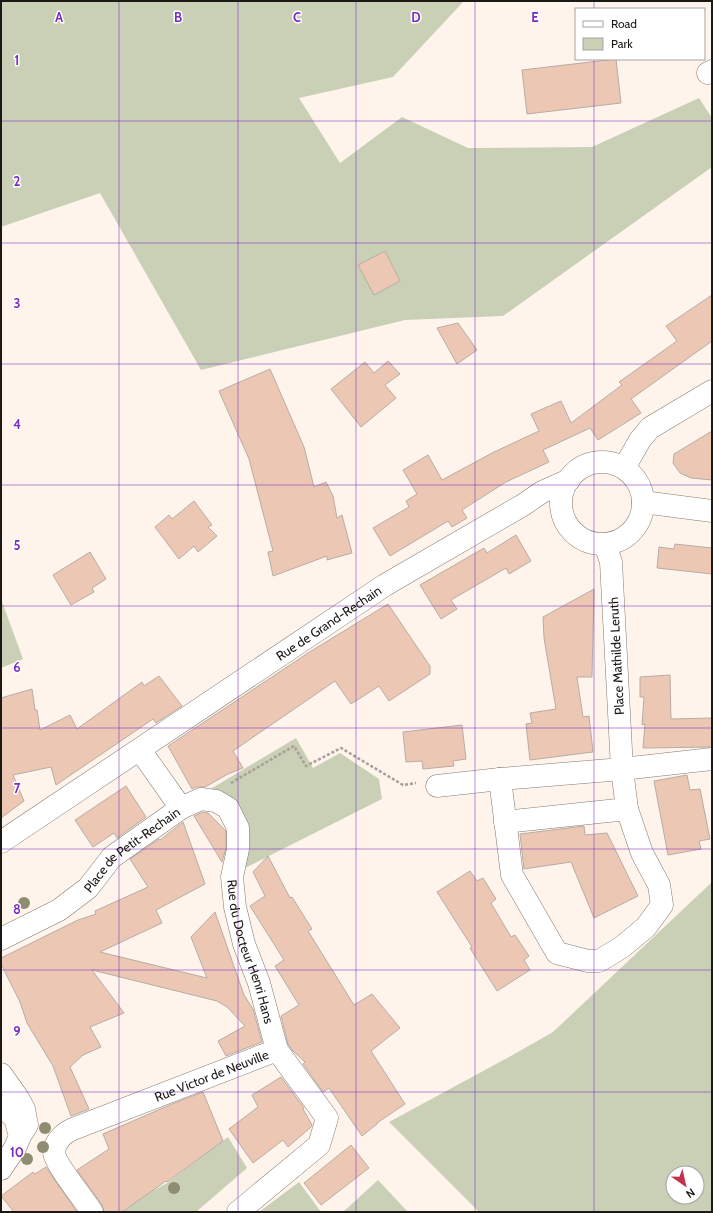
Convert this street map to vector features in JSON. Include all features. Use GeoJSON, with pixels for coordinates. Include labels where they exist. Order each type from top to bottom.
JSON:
{"type":"FeatureCollection","features":[{"type":"Feature","properties":{"kind":"street"},"geometry":{"type":"LineString","coordinates":[[624,468],[640,440],[650,428],[712,391]]}},
{"type":"Feature","properties":{"kind":"street"},"geometry":{"type":"LineString","coordinates":[[602,462],[614,464],[624,468],[632,474],[638,482],[642,492],[642,514],[636,526],[628,535],[617,541],[605,544],[591,542],[578,536],[568,526],[563,513],[563,490],[569,480],[578,471],[589,464],[602,462]]}},
{"type":"Feature","properties":{"kind":"street","name":"Rue de Grand-Rechain"},"geometry":{"type":"LineString","coordinates":[[140,750],[385,585],[523,505],[542,492],[569,480]]}},
{"type":"Feature","properties":{"kind":"street"},"geometry":{"type":"LineString","coordinates":[[643,502],[712,511]]}},
{"type":"Feature","properties":{"kind":"street"},"geometry":{"type":"LineString","coordinates":[[523,505],[563,513]]}},
{"type":"Feature","properties":{"kind":"street","name":"Place Mathilde Leruth"},"geometry":{"type":"LineString","coordinates":[[500,779],[512,875],[557,953],[588,961],[599,961],[622,947],[646,926],[662,905],[659,885],[642,853],[627,809],[622,769],[611,562],[605,544]]}},
{"type":"Feature","properties":{"kind":"street"},"geometry":{"type":"LineString","coordinates":[[1,842],[140,750]]}},
{"type":"Feature","properties":{"kind":"street","name":"Place de Petit-Rechain"},"geometry":{"type":"LineString","coordinates":[[1,939],[59,910],[88,888],[112,857],[181,808],[140,750]]}},
{"type":"Feature","properties":{"kind":"street"},"geometry":{"type":"LineString","coordinates":[[437,786],[712,759]]}},
{"type":"Feature","properties":{"kind":"street"},"geometry":{"type":"LineString","coordinates":[[181,808],[201,799],[216,801]]}},
{"type":"Feature","properties":{"kind":"street","name":"Rue du Docteur Henri Hans"},"geometry":{"type":"LineString","coordinates":[[216,801],[228,808],[238,828],[238,849],[232,877],[235,907],[244,944],[259,983],[277,1050]]}},
{"type":"Feature","properties":{"kind":"street"},"geometry":{"type":"LineString","coordinates":[[505,822],[627,809]]}},
{"type":"Feature","properties":{"kind":"street","name":"Rue Victor de Neuville"},"geometry":{"type":"LineString","coordinates":[[92,1212],[85,1200],[65,1174],[55,1155],[54,1150],[64,1133],[73,1128],[277,1050],[327,1118],[319,1145],[238,1212]]}},
{"type":"Feature","properties":{"kind":"street"},"geometry":{"type":"LineString","coordinates":[[1,1074],[24,1109],[27,1125],[15,1148],[1,1169]]}},
{"type":"Feature","properties":{"kind":"street"},"geometry":{"type":"LineString","coordinates":[[1,1106],[15,1118],[20,1136]]}},
{"type":"Feature","properties":{"kind":"path"},"geometry":{"type":"LineString","coordinates":[[216,801],[220,789],[294,746],[306,766],[341,748],[403,785],[426,782],[437,786]]}},
{"type":"Feature","properties":{"kind":"green space"},"geometry":{"type":"Polygon","coordinates":[[[1,1],[464,1],[393,77],[299,98],[340,163],[402,117],[468,148],[592,147],[699,98],[712,118],[712,167],[503,316],[405,320],[201,370],[100,193],[1,227],[1,1]]]}},
{"type":"Feature","properties":{"kind":"green space"},"geometry":{"type":"Polygon","coordinates":[[[1,599],[23,659],[1,668],[1,599]]]}},
{"type":"Feature","properties":{"kind":"green space"},"geometry":{"type":"Polygon","coordinates":[[[296,738],[313,768],[340,753],[379,779],[382,799],[241,870],[249,839],[207,791],[296,738]]]}},
{"type":"Feature","properties":{"kind":"green space"},"geometry":{"type":"Polygon","coordinates":[[[712,882],[712,1212],[479,1212],[389,1122],[553,1032],[712,882]]]}},
{"type":"Feature","properties":{"kind":"green space"},"geometry":{"type":"Polygon","coordinates":[[[228,1137],[247,1168],[196,1212],[122,1212],[147,1194],[167,1183],[228,1137]]]}},
{"type":"Feature","properties":{"kind":"green space"},"geometry":{"type":"Polygon","coordinates":[[[378,1180],[408,1212],[343,1212],[378,1180]]]}},
{"type":"Feature","properties":{"kind":"green space"},"geometry":{"type":"Polygon","coordinates":[[[299,1182],[321,1212],[259,1212],[299,1182]]]}},
{"type":"Feature","properties":{"kind":"building"},"geometry":{"type":"Polygon","coordinates":[[[616,60],[621,103],[527,114],[522,70],[616,60]]]}},
{"type":"Feature","properties":{"kind":"building"},"geometry":{"type":"Polygon","coordinates":[[[385,251],[400,281],[374,295],[358,265],[385,251]]]}},
{"type":"Feature","properties":{"kind":"building"},"geometry":{"type":"Polygon","coordinates":[[[712,295],[712,341],[631,399],[641,413],[598,440],[590,428],[543,450],[549,462],[506,482],[462,510],[467,518],[452,527],[448,521],[390,556],[373,528],[409,507],[406,501],[417,494],[403,470],[428,455],[442,480],[494,452],[539,431],[531,414],[561,401],[571,423],[622,385],[619,382],[677,341],[666,326],[712,295]]]}},
{"type":"Feature","properties":{"kind":"building"},"geometry":{"type":"Polygon","coordinates":[[[458,323],[477,350],[457,364],[437,328],[458,323]]]}},
{"type":"Feature","properties":{"kind":"building"},"geometry":{"type":"Polygon","coordinates":[[[388,361],[400,374],[385,385],[396,398],[361,427],[331,389],[365,362],[374,373],[388,361]]]}},
{"type":"Feature","properties":{"kind":"building"},"geometry":{"type":"Polygon","coordinates":[[[270,369],[304,447],[314,487],[326,482],[333,496],[337,518],[342,515],[352,553],[327,560],[327,556],[273,576],[268,552],[273,551],[249,459],[219,391],[270,369]]]}},
{"type":"Feature","properties":{"kind":"building"},"geometry":{"type":"Polygon","coordinates":[[[712,431],[712,480],[691,478],[680,473],[673,463],[674,454],[712,431]]]}},
{"type":"Feature","properties":{"kind":"building"},"geometry":{"type":"Polygon","coordinates":[[[194,501],[212,525],[208,527],[217,536],[198,552],[194,546],[179,559],[155,527],[169,515],[172,519],[194,501]]]}},
{"type":"Feature","properties":{"kind":"building"},"geometry":{"type":"Polygon","coordinates":[[[516,535],[531,561],[509,574],[506,568],[451,600],[457,609],[441,619],[420,585],[484,548],[487,553],[516,535]]]}},
{"type":"Feature","properties":{"kind":"building"},"geometry":{"type":"Polygon","coordinates":[[[675,544],[712,548],[712,574],[657,568],[659,547],[674,549],[675,544]]]}},
{"type":"Feature","properties":{"kind":"building"},"geometry":{"type":"Polygon","coordinates":[[[90,552],[106,579],[92,588],[94,592],[71,605],[53,575],[90,552]]]}},
{"type":"Feature","properties":{"kind":"building"},"geometry":{"type":"Polygon","coordinates":[[[594,589],[592,677],[577,677],[583,717],[589,716],[593,752],[530,760],[526,724],[532,723],[530,713],[556,709],[544,638],[543,617],[594,589]]]}},
{"type":"Feature","properties":{"kind":"building"},"geometry":{"type":"Polygon","coordinates":[[[388,604],[430,666],[430,674],[389,701],[379,686],[351,704],[335,681],[233,751],[243,768],[228,774],[205,787],[196,787],[192,789],[168,746],[308,653],[388,604]]]}},
{"type":"Feature","properties":{"kind":"building"},"geometry":{"type":"Polygon","coordinates":[[[670,675],[671,719],[712,718],[712,747],[643,748],[645,724],[642,725],[644,697],[640,697],[640,677],[670,675]]]}},
{"type":"Feature","properties":{"kind":"building"},"geometry":{"type":"Polygon","coordinates":[[[159,676],[182,706],[156,723],[153,719],[56,785],[51,767],[13,775],[24,801],[1,818],[1,698],[32,689],[40,730],[70,715],[77,729],[142,682],[144,686],[159,676]]]}},
{"type":"Feature","properties":{"kind":"building"},"geometry":{"type":"Polygon","coordinates":[[[462,725],[466,759],[453,761],[454,766],[423,769],[422,761],[406,762],[403,732],[462,725]]]}},
{"type":"Feature","properties":{"kind":"building"},"geometry":{"type":"Polygon","coordinates":[[[687,775],[690,790],[700,789],[710,839],[699,841],[701,849],[668,855],[654,781],[687,775]]]}},
{"type":"Feature","properties":{"kind":"building"},"geometry":{"type":"Polygon","coordinates":[[[126,786],[146,817],[117,838],[114,833],[93,847],[75,820],[126,786]]]}},
{"type":"Feature","properties":{"kind":"building"},"geometry":{"type":"Polygon","coordinates":[[[203,812],[208,813],[226,831],[226,848],[222,862],[194,816],[203,812]]]}},
{"type":"Feature","properties":{"kind":"building"},"geometry":{"type":"Polygon","coordinates":[[[183,822],[205,884],[156,910],[162,923],[100,952],[207,978],[191,937],[215,912],[244,995],[253,1009],[262,1042],[226,1056],[218,1041],[245,1026],[227,1007],[217,1001],[92,970],[124,1013],[90,1027],[101,1047],[83,1055],[70,1067],[89,1109],[71,1116],[53,1066],[27,1023],[20,1002],[1,964],[1,958],[78,920],[96,914],[95,911],[148,887],[130,859],[159,839],[160,840],[183,822]]]}},
{"type":"Feature","properties":{"kind":"building"},"geometry":{"type":"Polygon","coordinates":[[[584,826],[585,835],[607,833],[638,896],[594,918],[571,862],[524,869],[520,834],[584,826]]]}},
{"type":"Feature","properties":{"kind":"building"},"geometry":{"type":"Polygon","coordinates":[[[268,856],[290,898],[292,897],[312,929],[308,931],[354,1005],[372,994],[400,1028],[371,1051],[405,1104],[377,1123],[362,1136],[329,1088],[323,1092],[303,1064],[305,1062],[292,1050],[288,1044],[281,1016],[299,1005],[275,966],[284,960],[250,906],[265,896],[253,872],[268,856]]]}},
{"type":"Feature","properties":{"kind":"building"},"geometry":{"type":"Polygon","coordinates":[[[470,871],[477,881],[483,878],[496,899],[491,903],[511,937],[515,935],[529,956],[524,960],[530,970],[497,991],[470,948],[472,947],[437,892],[470,871]]]}},
{"type":"Feature","properties":{"kind":"building"},"geometry":{"type":"Polygon","coordinates":[[[281,1077],[304,1108],[303,1109],[312,1125],[288,1147],[283,1140],[253,1163],[229,1129],[258,1107],[252,1095],[281,1077]]]}},
{"type":"Feature","properties":{"kind":"building"},"geometry":{"type":"Polygon","coordinates":[[[203,1092],[223,1141],[167,1182],[166,1181],[122,1212],[104,1212],[102,1205],[77,1170],[109,1149],[103,1134],[203,1092]]]}},
{"type":"Feature","properties":{"kind":"building"},"geometry":{"type":"Polygon","coordinates":[[[351,1145],[369,1168],[321,1205],[304,1183],[351,1145]]]}},
{"type":"Feature","properties":{"kind":"building"},"geometry":{"type":"Polygon","coordinates":[[[46,1167],[77,1212],[14,1212],[1,1196],[33,1172],[35,1174],[46,1167]]]}}]}
